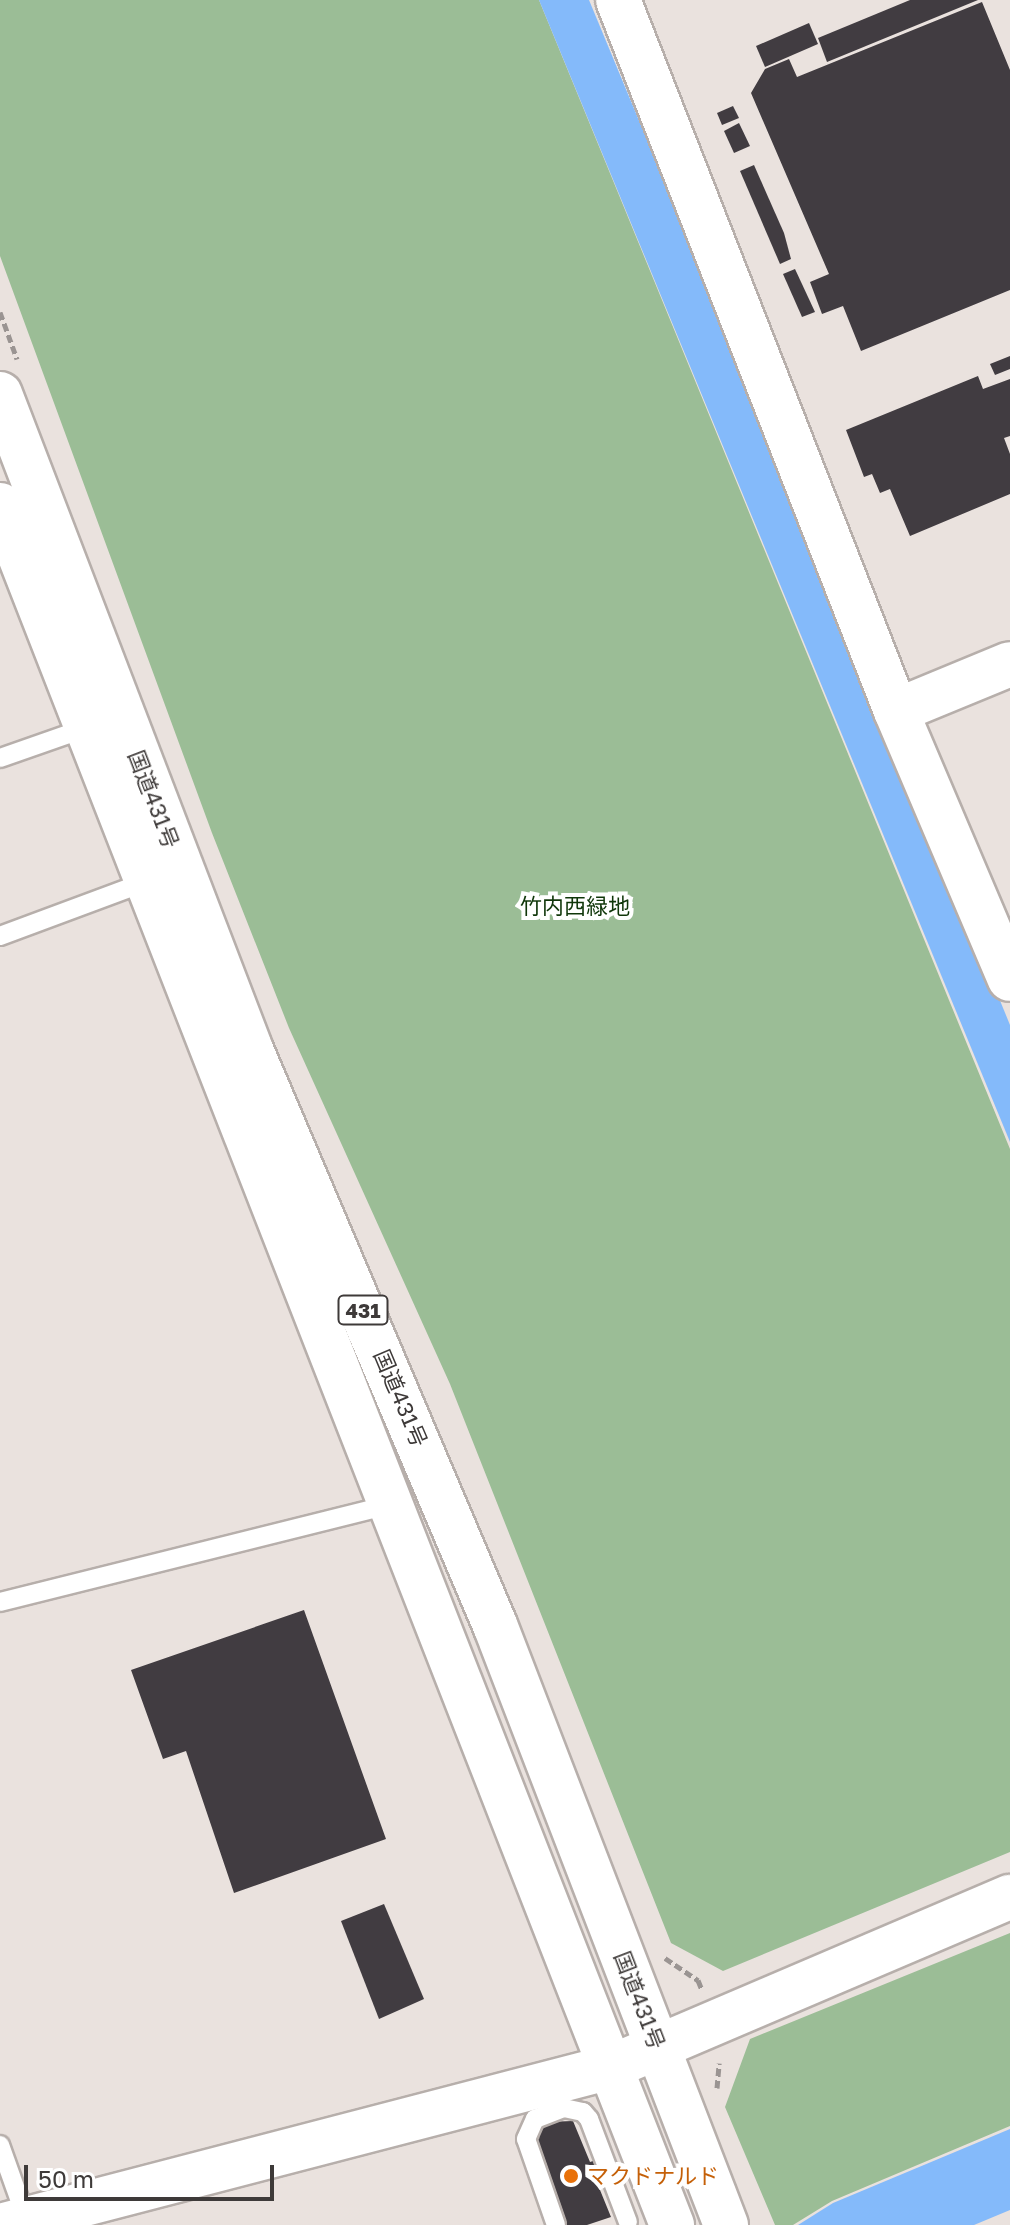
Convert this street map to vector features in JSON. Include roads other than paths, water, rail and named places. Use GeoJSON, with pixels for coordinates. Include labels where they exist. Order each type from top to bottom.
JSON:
{"type":"FeatureCollection","features":[{"type":"Feature","properties":{"kind":"main road"},"geometry":{"type":"LineString","coordinates":[[618,0],[896,711],[1010,979]]}},
{"type":"Feature","properties":{"kind":"main road","name":"国道431号"},"geometry":{"type":"LineString","coordinates":[[0,394],[251,1050],[467,1556],[726,2225]]}},
{"type":"Feature","properties":{"kind":"main road","name":"国道431号"},"geometry":{"type":"LineString","coordinates":[[0,505],[12,574],[86,728],[611,2067],[646,2219]]}},
{"type":"Feature","properties":{"kind":"main road"},"geometry":{"type":"LineString","coordinates":[[896,711],[1010,664]]}},
{"type":"Feature","properties":{"kind":"main road"},"geometry":{"type":"LineString","coordinates":[[20,2223],[611,2067],[1010,1897]]}},
{"type":"Feature","properties":{"kind":"lane"},"geometry":{"type":"LineString","coordinates":[[0,758],[86,728]]}},
{"type":"Feature","properties":{"kind":"lane"},"geometry":{"type":"LineString","coordinates":[[0,936],[145,882]]}},
{"type":"Feature","properties":{"kind":"lane"},"geometry":{"type":"LineString","coordinates":[[0,1602],[390,1505]]}},
{"type":"Feature","properties":{"kind":"lane"},"geometry":{"type":"LineString","coordinates":[[556,2225],[526,2139],[535,2119],[564,2108],[583,2112],[589,2119],[646,2219]]}},
{"type":"Feature","properties":{"kind":"lane"},"geometry":{"type":"LineString","coordinates":[[0,2145],[20,2223]]}},
{"type":"Feature","properties":{"kind":"water"},"geometry":{"type":"Polygon","coordinates":[[[539,0],[589,0],[790,485],[1010,1025],[1010,1142],[539,0]]]}},
{"type":"Feature","properties":{"kind":"water"},"geometry":{"type":"Polygon","coordinates":[[[1010,2129],[1010,2210],[974,2225],[798,2225],[833,2203],[1010,2129]]]}},
{"type":"Feature","properties":{"kind":"place","name":"マクドナルド"},"geometry":{"type":"Point","coordinates":[571,2176]}},
{"type":"Feature","properties":{"kind":"park label","name":"竹内西緑地"},"geometry":{"type":"Point","coordinates":[575,906]}}]}
